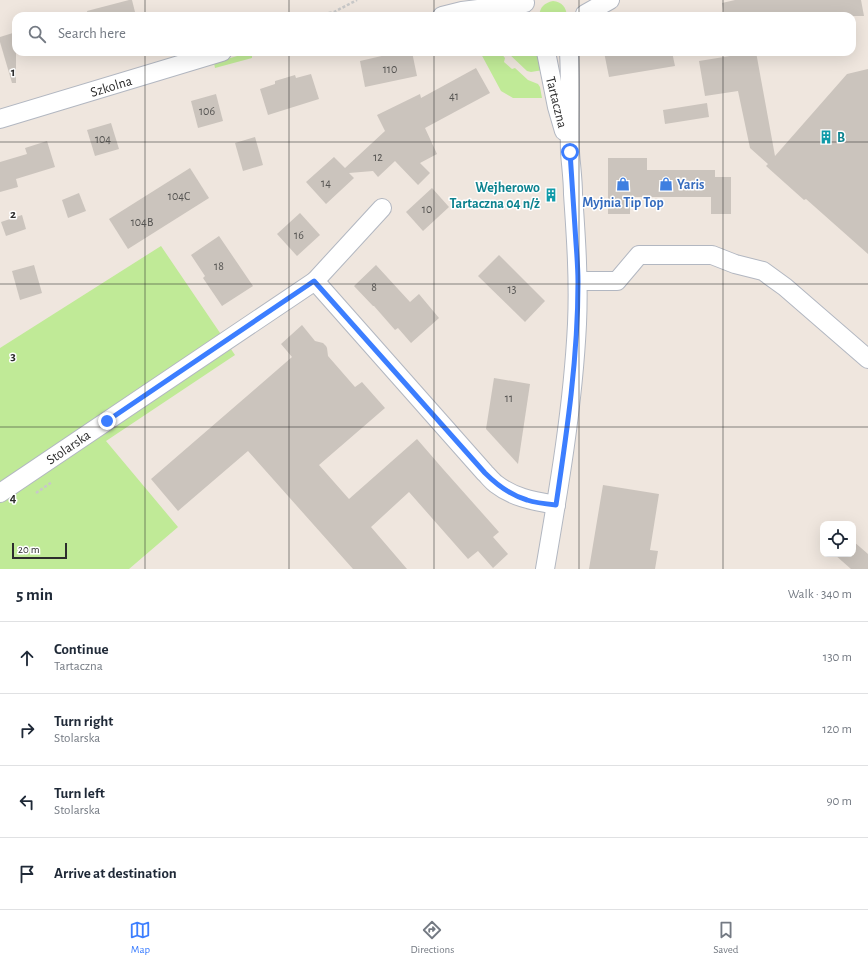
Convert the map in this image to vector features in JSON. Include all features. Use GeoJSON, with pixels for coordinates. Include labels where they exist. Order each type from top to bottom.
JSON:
{"type":"FeatureCollection","features":[{"type":"Feature","properties":{"kind":"street"},"geometry":{"type":"LineString","coordinates":[[583,10],[610,0]]}},
{"type":"Feature","properties":{"kind":"street"},"geometry":{"type":"LineString","coordinates":[[458,12],[525,6]]}},
{"type":"Feature","properties":{"kind":"street","name":"Szkolna"},"geometry":{"type":"LineString","coordinates":[[0,119],[209,56]]}},
{"type":"Feature","properties":{"kind":"street","name":"Tartaczna"},"geometry":{"type":"LineString","coordinates":[[547,56],[557,107],[570,152]]}},
{"type":"Feature","properties":{"kind":"street","name":"Tartaczna"},"geometry":{"type":"LineString","coordinates":[[545,569],[566,438],[574,370],[577,323],[578,281],[570,152],[569,56]]}},
{"type":"Feature","properties":{"kind":"street","name":"Stolarska"},"geometry":{"type":"LineString","coordinates":[[0,493],[314,281],[382,208]]}},
{"type":"Feature","properties":{"kind":"street"},"geometry":{"type":"LineString","coordinates":[[578,281],[617,281],[639,255],[712,255],[735,264],[763,271],[785,287],[868,359]]}},
{"type":"Feature","properties":{"kind":"street"},"geometry":{"type":"LineString","coordinates":[[314,281],[485,473],[511,494],[528,500],[556,505]]}},
{"type":"Feature","properties":{"kind":"path"},"geometry":{"type":"LineString","coordinates":[[334,12],[357,0]]}},
{"type":"Feature","properties":{"kind":"green space"},"geometry":{"type":"Polygon","coordinates":[[[553,1],[559,2],[566,12],[540,12],[543,6],[553,1]]]}},
{"type":"Feature","properties":{"kind":"green space"},"geometry":{"type":"Polygon","coordinates":[[[237,56],[252,56],[252,58],[215,68],[214,63],[237,56]]]}},
{"type":"Feature","properties":{"kind":"green space"},"geometry":{"type":"Polygon","coordinates":[[[482,56],[503,56],[505,58],[504,62],[512,69],[515,68],[528,80],[538,84],[542,98],[513,98],[501,91],[482,56]]]}},
{"type":"Feature","properties":{"kind":"green space"},"geometry":{"type":"Polygon","coordinates":[[[511,56],[537,56],[543,70],[531,72],[527,71],[511,56]]]}},
{"type":"Feature","properties":{"kind":"green space"},"geometry":{"type":"Polygon","coordinates":[[[161,246],[235,355],[106,441],[178,527],[129,569],[0,569],[0,348],[161,246]]]}},
{"type":"Feature","properties":{"kind":"building"},"geometry":{"type":"Polygon","coordinates":[[[132,0],[135,12],[87,12],[132,0]]]}},
{"type":"Feature","properties":{"kind":"building"},"geometry":{"type":"Polygon","coordinates":[[[735,0],[861,0],[864,16],[856,16],[856,12],[723,12],[722,3],[735,0]]]}},
{"type":"Feature","properties":{"kind":"building"},"geometry":{"type":"Polygon","coordinates":[[[12,33],[12,56],[16,56],[16,83],[12,83],[0,42],[0,37],[12,33]]]}},
{"type":"Feature","properties":{"kind":"building"},"geometry":{"type":"Polygon","coordinates":[[[382,56],[413,56],[417,76],[365,87],[360,61],[382,56]]]}},
{"type":"Feature","properties":{"kind":"building"},"geometry":{"type":"Polygon","coordinates":[[[605,56],[673,56],[675,66],[609,77],[605,56]]]}},
{"type":"Feature","properties":{"kind":"building"},"geometry":{"type":"Polygon","coordinates":[[[730,56],[757,56],[775,156],[847,74],[868,69],[868,254],[766,166],[768,164],[750,148],[738,91],[705,96],[699,61],[730,56]]]}},
{"type":"Feature","properties":{"kind":"building"},"geometry":{"type":"Polygon","coordinates":[[[476,68],[490,93],[425,128],[437,154],[420,163],[430,173],[418,185],[395,161],[378,177],[373,171],[349,173],[354,178],[326,204],[306,182],[334,157],[345,168],[385,131],[377,115],[420,94],[421,98],[476,68]]]}},
{"type":"Feature","properties":{"kind":"building"},"geometry":{"type":"Polygon","coordinates":[[[311,74],[319,99],[268,115],[260,89],[275,84],[275,81],[295,75],[296,78],[311,74]]]}},
{"type":"Feature","properties":{"kind":"building"},"geometry":{"type":"Polygon","coordinates":[[[216,94],[223,121],[198,128],[191,101],[216,94]]]}},
{"type":"Feature","properties":{"kind":"building"},"geometry":{"type":"Polygon","coordinates":[[[707,103],[709,117],[665,124],[663,110],[707,103]]]}},
{"type":"Feature","properties":{"kind":"building"},"geometry":{"type":"Polygon","coordinates":[[[111,123],[119,149],[95,156],[87,130],[111,123]]]}},
{"type":"Feature","properties":{"kind":"building"},"geometry":{"type":"Polygon","coordinates":[[[255,137],[263,165],[243,171],[235,143],[255,137]]]}},
{"type":"Feature","properties":{"kind":"building"},"geometry":{"type":"Polygon","coordinates":[[[47,141],[55,167],[16,179],[18,187],[0,192],[0,162],[27,154],[25,148],[47,141]]]}},
{"type":"Feature","properties":{"kind":"building"},"geometry":{"type":"Polygon","coordinates":[[[608,158],[647,158],[647,170],[715,170],[715,177],[731,177],[731,214],[711,214],[711,197],[630,197],[630,214],[608,214],[608,158]]]}},
{"type":"Feature","properties":{"kind":"building"},"geometry":{"type":"Polygon","coordinates":[[[190,168],[209,198],[128,249],[109,219],[190,168]]]}},
{"type":"Feature","properties":{"kind":"building"},"geometry":{"type":"Polygon","coordinates":[[[432,188],[449,207],[423,231],[406,212],[432,188]]]}},
{"type":"Feature","properties":{"kind":"building"},"geometry":{"type":"Polygon","coordinates":[[[79,193],[86,211],[68,218],[62,200],[79,193]]]}},
{"type":"Feature","properties":{"kind":"building"},"geometry":{"type":"Polygon","coordinates":[[[300,213],[320,235],[297,256],[277,234],[300,213]]]}},
{"type":"Feature","properties":{"kind":"building"},"geometry":{"type":"Polygon","coordinates":[[[22,215],[26,229],[6,236],[1,222],[22,215]]]}},
{"type":"Feature","properties":{"kind":"building"},"geometry":{"type":"Polygon","coordinates":[[[219,236],[253,286],[222,306],[203,278],[205,276],[191,255],[219,236]]]}},
{"type":"Feature","properties":{"kind":"building"},"geometry":{"type":"Polygon","coordinates":[[[499,255],[545,301],[525,322],[478,276],[499,255]]]}},
{"type":"Feature","properties":{"kind":"building"},"geometry":{"type":"Polygon","coordinates":[[[34,265],[42,293],[20,300],[12,271],[34,265]]]}},
{"type":"Feature","properties":{"kind":"building"},"geometry":{"type":"Polygon","coordinates":[[[376,265],[410,302],[419,294],[439,318],[411,343],[398,328],[395,330],[354,286],[376,265]]]}},
{"type":"Feature","properties":{"kind":"building"},"geometry":{"type":"Polygon","coordinates":[[[302,325],[315,341],[323,343],[326,346],[328,356],[355,387],[362,382],[385,408],[319,465],[349,499],[417,439],[499,532],[493,537],[508,554],[493,568],[478,551],[468,559],[409,492],[371,527],[407,569],[353,569],[248,451],[178,511],[151,479],[292,357],[281,344],[302,325]]]}},
{"type":"Feature","properties":{"kind":"building"},"geometry":{"type":"Polygon","coordinates":[[[494,378],[530,384],[518,464],[486,429],[494,378]]]}},
{"type":"Feature","properties":{"kind":"building"},"geometry":{"type":"Polygon","coordinates":[[[603,485],[659,494],[650,550],[658,551],[655,569],[589,569],[603,485]]]}},
{"type":"Feature","properties":{"kind":"building"},"geometry":{"type":"Polygon","coordinates":[[[856,544],[868,554],[868,569],[851,569],[837,557],[856,557],[856,544]]]}},
{"type":"Feature","properties":{"kind":"place","name":"B"},"geometry":{"type":"Point","coordinates":[826,137]}},
{"type":"Feature","properties":{"kind":"place","name":"Myjnia Tip Top"},"geometry":{"type":"Point","coordinates":[623,184]}},
{"type":"Feature","properties":{"kind":"place","name":"Yaris"},"geometry":{"type":"Point","coordinates":[666,184]}},
{"type":"Feature","properties":{"kind":"place","name":"Wejherowo Tartaczna 04 n/ż"},"geometry":{"type":"Point","coordinates":[551,195]}},
{"type":"Feature","properties":{"kind":"route"},"geometry":{"type":"LineString","coordinates":[[107,421],[314,281],[485,473],[511,494],[528,500],[556,505],[574,370],[577,323],[578,281],[570,152]]}}]}
